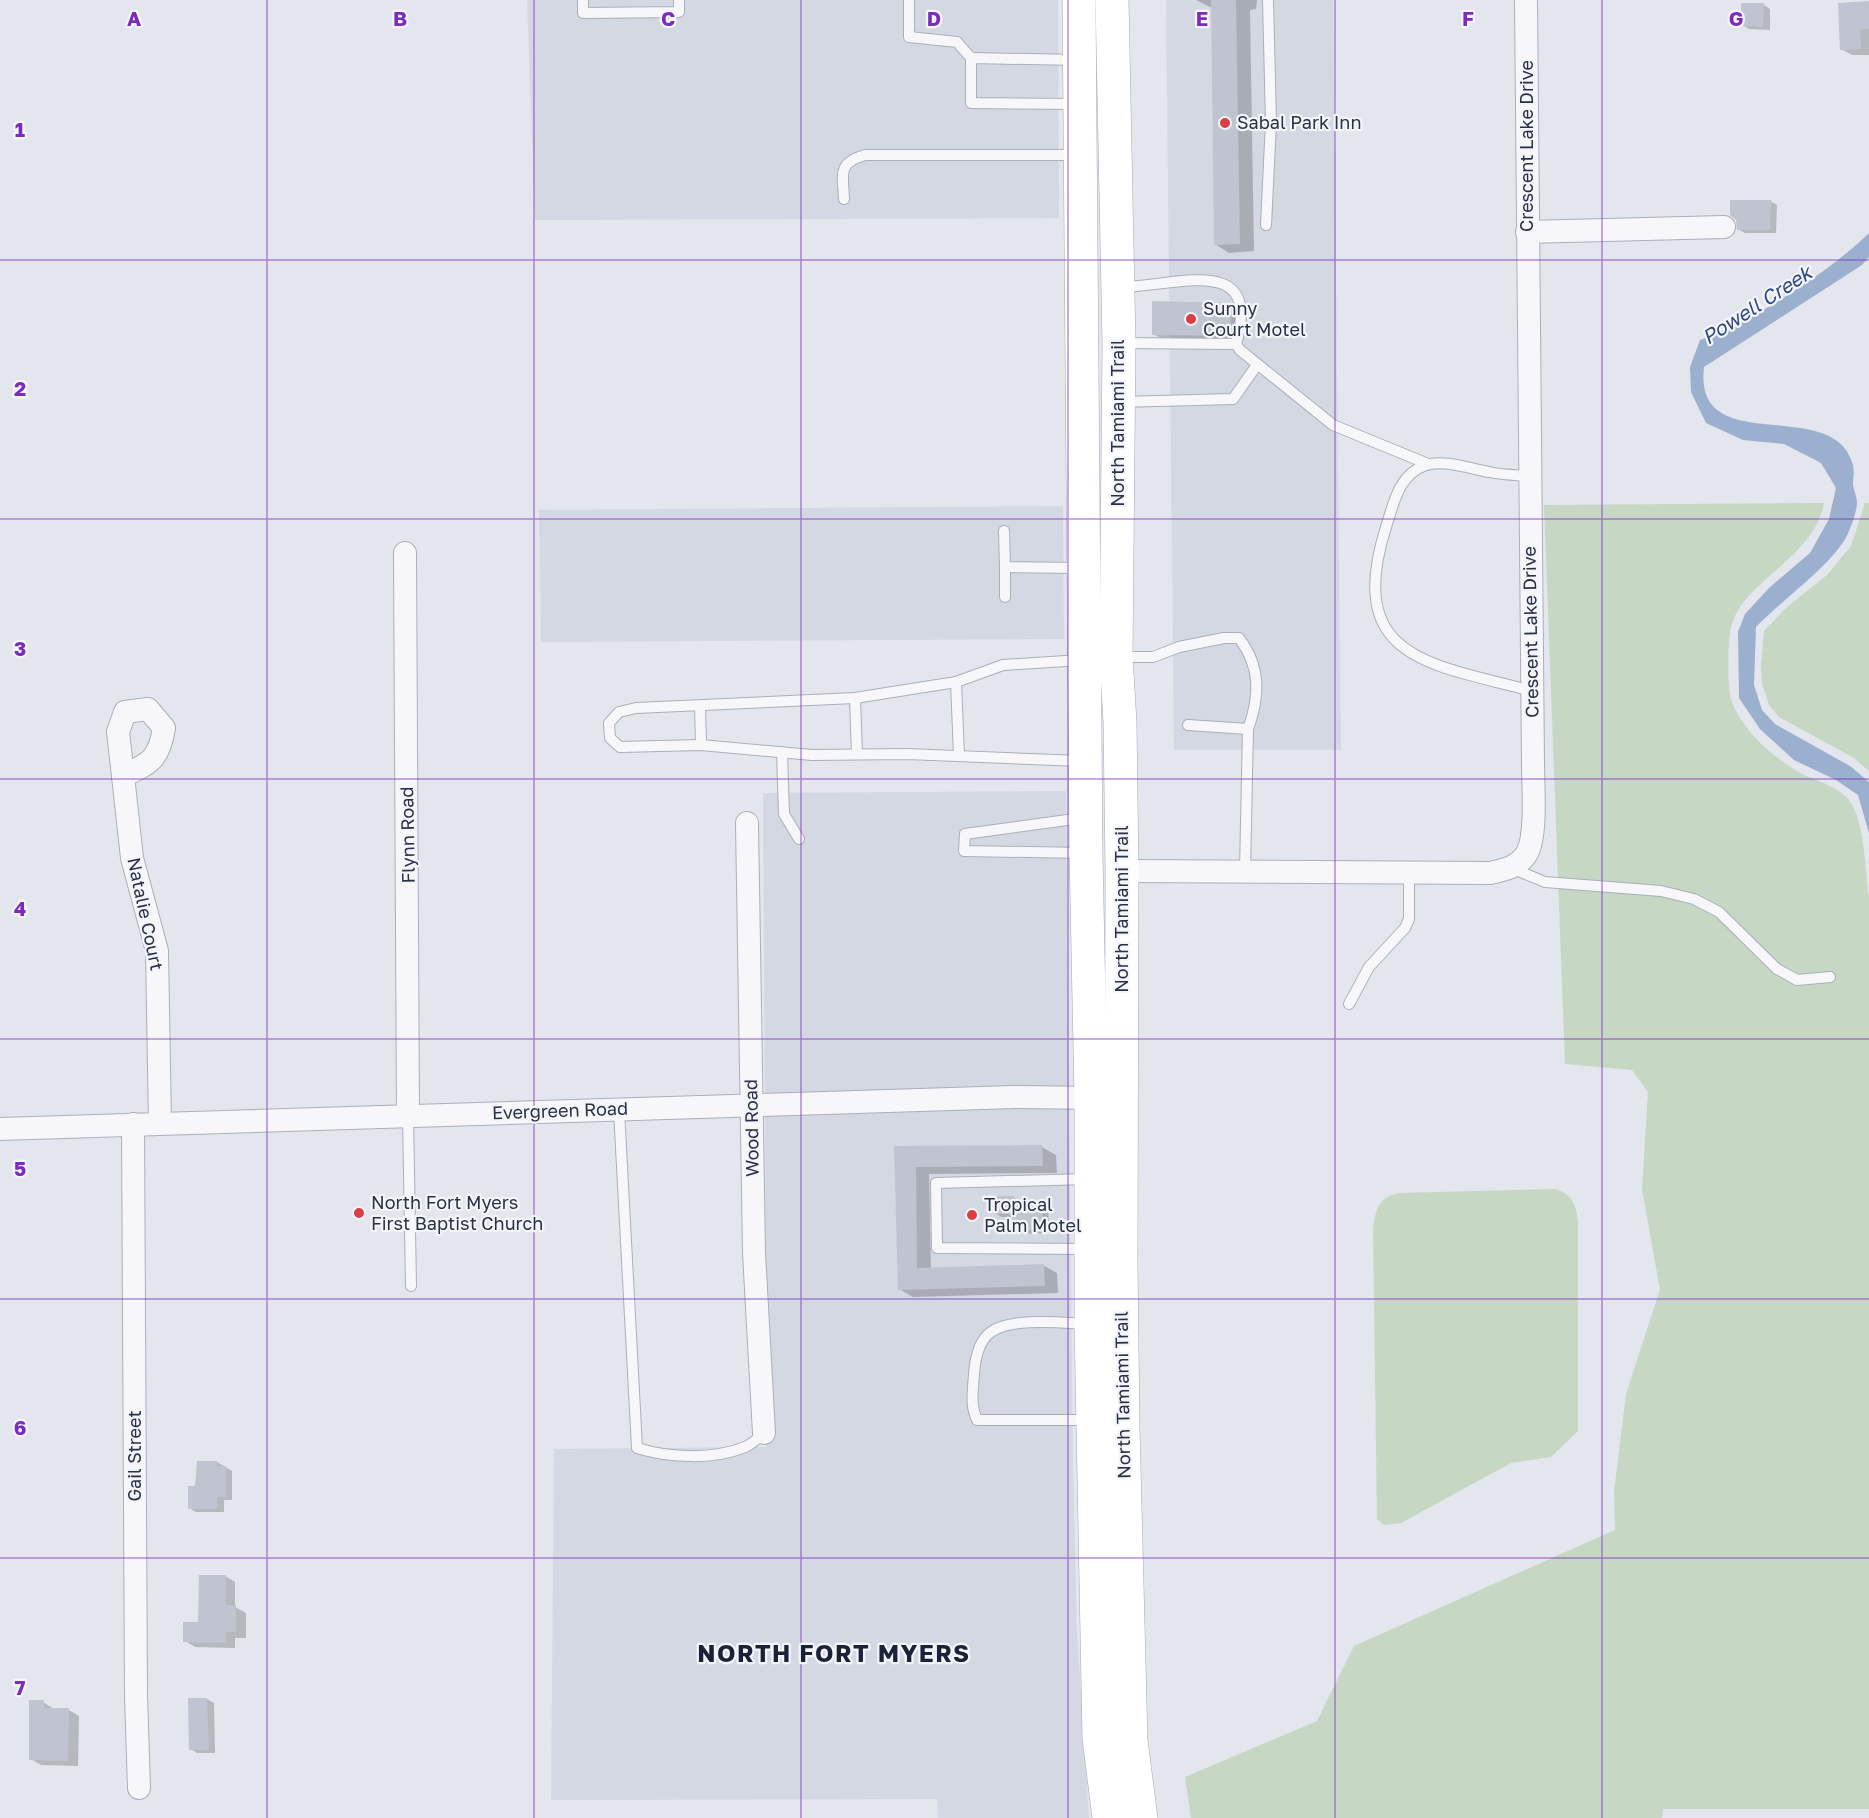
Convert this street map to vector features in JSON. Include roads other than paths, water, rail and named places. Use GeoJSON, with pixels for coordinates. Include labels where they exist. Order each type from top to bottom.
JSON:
{"type":"FeatureCollection","features":[{"type":"Feature","properties":{"kind":"main road","name":"North Tamiami Trail"},"geometry":{"type":"LineString","coordinates":[[1079,0],[1078,155],[1086,853],[1121,1263],[1131,1741],[1140,1818]]}},
{"type":"Feature","properties":{"kind":"main road","name":"North Tamiami Trail"},"geometry":{"type":"LineString","coordinates":[[1109,9],[1119,344],[1116,657],[1120,722],[1122,871],[1106,1098],[1091,1179],[1091,1325],[1099,1738],[1109,1818]]}},
{"type":"Feature","properties":{"kind":"main road"},"geometry":{"type":"LineString","coordinates":[[1081,376],[1089,384],[1095,400],[1099,443],[1117,467]]}},
{"type":"Feature","properties":{"kind":"main road"},"geometry":{"type":"LineString","coordinates":[[1082,482],[1094,491],[1101,504],[1108,551],[1118,570]]}},
{"type":"Feature","properties":{"kind":"main road"},"geometry":{"type":"LineString","coordinates":[[1096,1562],[1107,1617],[1114,1632],[1128,1642]]}},
{"type":"Feature","properties":{"kind":"main road"},"geometry":{"type":"LineString","coordinates":[[1098,1658],[1108,1664],[1116,1675],[1119,1711],[1131,1741]]}},
{"type":"Feature","properties":{"kind":"street","name":"Crescent Lake Drive"},"geometry":{"type":"LineString","coordinates":[[1511,868],[1527,853],[1532,832],[1526,0]]}},
{"type":"Feature","properties":{"kind":"street"},"geometry":{"type":"LineString","coordinates":[[1527,232],[1724,226]]}},
{"type":"Feature","properties":{"kind":"street","name":"Flynn Road"},"geometry":{"type":"LineString","coordinates":[[405,554],[408,1116]]}},
{"type":"Feature","properties":{"kind":"street","name":"Natalie Court"},"geometry":{"type":"LineString","coordinates":[[123,776],[132,858],[157,951],[160,1123]]}},
{"type":"Feature","properties":{"kind":"street","name":"Wood Road"},"geometry":{"type":"LineString","coordinates":[[747,823],[754,1253],[764,1433]]}},
{"type":"Feature","properties":{"kind":"street"},"geometry":{"type":"LineString","coordinates":[[1122,871],[1409,874],[1490,873],[1511,868]]}},
{"type":"Feature","properties":{"kind":"street","name":"Evergreen Road"},"geometry":{"type":"LineString","coordinates":[[0,1129],[1014,1097],[1106,1098]]}},
{"type":"Feature","properties":{"kind":"street","name":"Gail Street"},"geometry":{"type":"LineString","coordinates":[[133,1124],[136,1685],[139,1788]]}},
{"type":"Feature","properties":{"kind":"lane"},"geometry":{"type":"LineString","coordinates":[[583,0],[583,13],[679,12],[679,0]]}},
{"type":"Feature","properties":{"kind":"lane"},"geometry":{"type":"LineString","coordinates":[[909,0],[909,37],[957,42],[970,58],[970,103],[1078,104]]}},
{"type":"Feature","properties":{"kind":"lane"},"geometry":{"type":"LineString","coordinates":[[1266,225],[1271,122],[1268,0]]}},
{"type":"Feature","properties":{"kind":"lane"},"geometry":{"type":"LineString","coordinates":[[970,58],[1078,60]]}},
{"type":"Feature","properties":{"kind":"lane"},"geometry":{"type":"LineString","coordinates":[[844,199],[843,169],[850,159],[865,155],[1078,155]]}},
{"type":"Feature","properties":{"kind":"lane"},"geometry":{"type":"LineString","coordinates":[[1118,287],[1146,287],[1198,279],[1229,287],[1242,303],[1242,324],[1236,344]]}},
{"type":"Feature","properties":{"kind":"lane"},"geometry":{"type":"LineString","coordinates":[[1119,344],[1236,344],[1257,365],[1333,425],[1428,464],[1530,476]]}},
{"type":"Feature","properties":{"kind":"lane"},"geometry":{"type":"LineString","coordinates":[[1117,402],[1233,399],[1257,365]]}},
{"type":"Feature","properties":{"kind":"lane"},"geometry":{"type":"LineString","coordinates":[[1428,464],[1410,473],[1397,492],[1382,541],[1375,595],[1381,622],[1398,646],[1426,661],[1532,691]]}},
{"type":"Feature","properties":{"kind":"lane"},"geometry":{"type":"LineString","coordinates":[[1004,531],[1005,597]]}},
{"type":"Feature","properties":{"kind":"lane"},"geometry":{"type":"LineString","coordinates":[[1005,567],[1083,568]]}},
{"type":"Feature","properties":{"kind":"lane"},"geometry":{"type":"LineString","coordinates":[[1116,657],[1152,657],[1190,645],[1224,638],[1239,638],[1251,655],[1257,689],[1255,711],[1248,729],[1245,872]]}},
{"type":"Feature","properties":{"kind":"lane"},"geometry":{"type":"LineString","coordinates":[[1084,660],[1003,665],[956,682],[855,698],[636,708],[619,712],[609,723],[610,738],[620,747],[701,745],[812,755],[960,756],[1085,761]]}},
{"type":"Feature","properties":{"kind":"lane"},"geometry":{"type":"LineString","coordinates":[[956,682],[960,756]]}},
{"type":"Feature","properties":{"kind":"lane"},"geometry":{"type":"LineString","coordinates":[[855,698],[857,754]]}},
{"type":"Feature","properties":{"kind":"lane"},"geometry":{"type":"LineString","coordinates":[[700,706],[701,745]]}},
{"type":"Feature","properties":{"kind":"lane"},"geometry":{"type":"LineString","coordinates":[[1188,725],[1248,729]]}},
{"type":"Feature","properties":{"kind":"lane"},"geometry":{"type":"LineString","coordinates":[[782,752],[784,814],[799,839]]}},
{"type":"Feature","properties":{"kind":"lane"},"geometry":{"type":"LineString","coordinates":[[1086,818],[965,834],[964,851],[1086,853]]}},
{"type":"Feature","properties":{"kind":"lane"},"geometry":{"type":"LineString","coordinates":[[1511,868],[1545,882],[1661,891],[1694,899],[1719,912],[1777,969],[1797,980],[1830,977]]}},
{"type":"Feature","properties":{"kind":"lane"},"geometry":{"type":"LineString","coordinates":[[1349,1004],[1369,967],[1405,928],[1409,920],[1409,874]]}},
{"type":"Feature","properties":{"kind":"lane"},"geometry":{"type":"LineString","coordinates":[[619,1110],[637,1448],[658,1455],[713,1455],[747,1447],[764,1433]]}},
{"type":"Feature","properties":{"kind":"lane"},"geometry":{"type":"LineString","coordinates":[[408,1116],[411,1286]]}},
{"type":"Feature","properties":{"kind":"lane"},"geometry":{"type":"LineString","coordinates":[[1091,1179],[936,1183],[936,1194],[937,1248],[1092,1249]]}},
{"type":"Feature","properties":{"kind":"lane"},"geometry":{"type":"LineString","coordinates":[[1091,1325],[1036,1322],[1005,1326],[990,1332],[981,1345],[975,1362],[972,1409],[977,1420],[1094,1420]]}},
{"type":"Feature","properties":{"kind":"water"},"geometry":{"type":"Polygon","coordinates":[[[1869,233],[1869,257],[1862,265],[1704,367],[1706,395],[1720,412],[1740,420],[1818,432],[1839,442],[1852,462],[1857,503],[1848,533],[1825,564],[1756,627],[1754,685],[1762,710],[1775,724],[1850,766],[1869,782],[1869,833],[1858,795],[1836,780],[1794,760],[1760,729],[1739,698],[1738,632],[1745,614],[1770,587],[1810,553],[1829,519],[1836,488],[1821,463],[1784,444],[1743,440],[1706,423],[1691,392],[1690,367],[1700,340],[1742,321],[1789,294],[1834,263],[1869,233]]]}},
{"type":"Feature","properties":{"kind":"place","name":"Sabal Park Inn"},"geometry":{"type":"Point","coordinates":[1225,123]}},
{"type":"Feature","properties":{"kind":"place","name":"Sunny Court Motel"},"geometry":{"type":"Point","coordinates":[1191,319]}},
{"type":"Feature","properties":{"kind":"place","name":"North Fort Myers First Baptist Church"},"geometry":{"type":"Point","coordinates":[359,1213]}},
{"type":"Feature","properties":{"kind":"place","name":"Tropical Palm Motel"},"geometry":{"type":"Point","coordinates":[972,1215]}},
{"type":"Feature","properties":{"kind":"district","name":"NORTH FORT MYERS"},"geometry":{"type":"Point","coordinates":[834,1654]}},
{"type":"Feature","properties":{"kind":"water label","name":"Powell Creek"},"geometry":{"type":"Point","coordinates":[1757,305]}}]}
